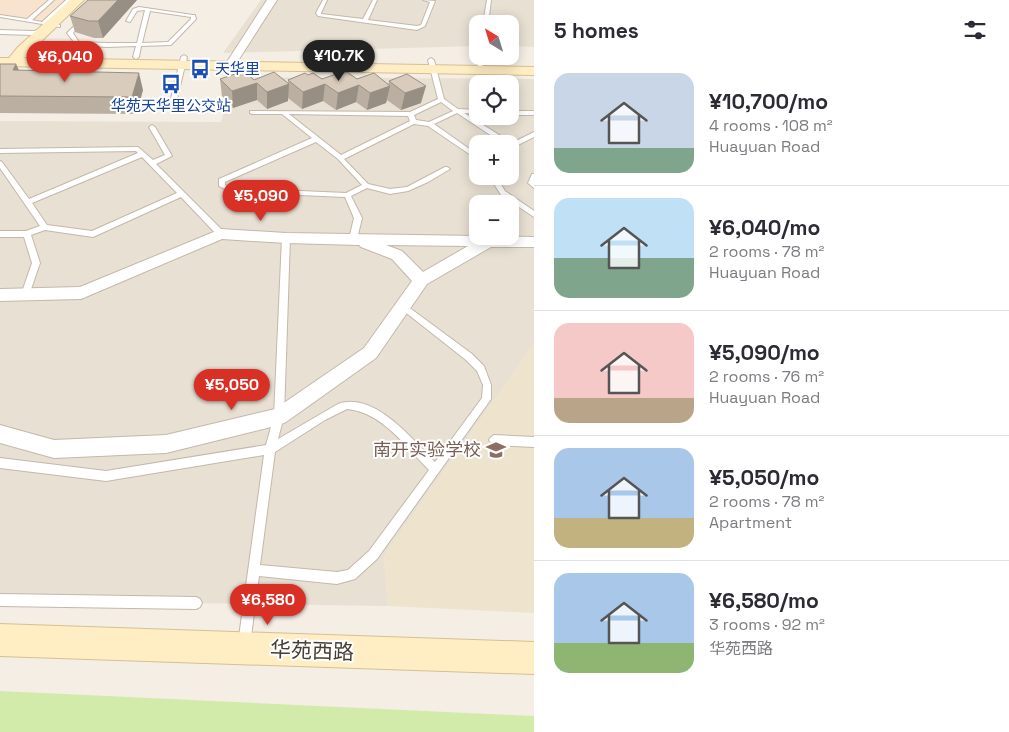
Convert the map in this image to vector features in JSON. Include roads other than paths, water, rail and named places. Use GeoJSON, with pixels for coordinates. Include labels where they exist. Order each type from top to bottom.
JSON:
{"type":"FeatureCollection","features":[{"type":"Feature","properties":{"kind":"main road"},"geometry":{"type":"LineString","coordinates":[[26,47],[78,0]]}},
{"type":"Feature","properties":{"kind":"main road"},"geometry":{"type":"LineString","coordinates":[[26,47],[86,0]]}},
{"type":"Feature","properties":{"kind":"main road"},"geometry":{"type":"LineString","coordinates":[[26,47],[138,51],[184,61]]}},
{"type":"Feature","properties":{"kind":"main road"},"geometry":{"type":"LineString","coordinates":[[26,47],[184,61],[432,65],[469,63]]}},
{"type":"Feature","properties":{"kind":"main road"},"geometry":{"type":"LineString","coordinates":[[519,62],[534,62]]}},
{"type":"Feature","properties":{"kind":"main road"},"geometry":{"type":"LineString","coordinates":[[497,65],[534,71]]}},
{"type":"Feature","properties":{"kind":"main road","name":"华苑西路"},"geometry":{"type":"LineString","coordinates":[[0,640],[534,658]]}},
{"type":"Feature","properties":{"kind":"street"},"geometry":{"type":"LineString","coordinates":[[232,61],[272,0]]}},
{"type":"Feature","properties":{"kind":"street"},"geometry":{"type":"LineString","coordinates":[[0,295],[81,292],[221,234],[286,238],[469,241]]}},
{"type":"Feature","properties":{"kind":"street"},"geometry":{"type":"LineString","coordinates":[[353,238],[397,255],[421,280]]}},
{"type":"Feature","properties":{"kind":"street"},"geometry":{"type":"LineString","coordinates":[[519,242],[534,242]]}},
{"type":"Feature","properties":{"kind":"street"},"geometry":{"type":"LineString","coordinates":[[0,434],[54,448],[166,444],[278,416],[370,353],[421,280],[483,245]]}},
{"type":"Feature","properties":{"kind":"lane"},"geometry":{"type":"LineString","coordinates":[[26,47],[28,21],[52,0]]}},
{"type":"Feature","properties":{"kind":"lane"},"geometry":{"type":"LineString","coordinates":[[26,47],[69,0]]}},
{"type":"Feature","properties":{"kind":"lane"},"geometry":{"type":"LineString","coordinates":[[141,8],[144,0]]}},
{"type":"Feature","properties":{"kind":"lane"},"geometry":{"type":"LineString","coordinates":[[325,0],[318,13],[320,14],[417,28],[423,26],[433,1],[425,0]]}},
{"type":"Feature","properties":{"kind":"lane"},"geometry":{"type":"LineString","coordinates":[[365,21],[375,0]]}},
{"type":"Feature","properties":{"kind":"lane"},"geometry":{"type":"LineString","coordinates":[[486,15],[489,0]]}},
{"type":"Feature","properties":{"kind":"lane"},"geometry":{"type":"LineString","coordinates":[[0,32],[26,47],[77,43],[107,45],[138,51],[169,44],[194,19],[193,16],[186,14],[141,8],[135,10],[128,21]]}},
{"type":"Feature","properties":{"kind":"lane"},"geometry":{"type":"LineString","coordinates":[[138,51],[148,9]]}},
{"type":"Feature","properties":{"kind":"lane"},"geometry":{"type":"LineString","coordinates":[[0,16],[28,21]]}},
{"type":"Feature","properties":{"kind":"lane"},"geometry":{"type":"LineString","coordinates":[[77,43],[70,33],[84,17]]}},
{"type":"Feature","properties":{"kind":"lane"},"geometry":{"type":"LineString","coordinates":[[172,107],[184,61]]}},
{"type":"Feature","properties":{"kind":"lane"},"geometry":{"type":"LineString","coordinates":[[432,65],[441,100],[494,135]]}},
{"type":"Feature","properties":{"kind":"lane"},"geometry":{"type":"LineString","coordinates":[[252,112],[411,114],[441,100]]}},
{"type":"Feature","properties":{"kind":"lane"},"geometry":{"type":"LineString","coordinates":[[430,124],[457,111],[469,112]]}},
{"type":"Feature","properties":{"kind":"lane"},"geometry":{"type":"LineString","coordinates":[[284,113],[340,158],[366,186],[395,193],[447,169]]}},
{"type":"Feature","properties":{"kind":"lane"},"geometry":{"type":"LineString","coordinates":[[519,113],[534,113]]}},
{"type":"Feature","properties":{"kind":"lane"},"geometry":{"type":"LineString","coordinates":[[411,114],[413,122]]}},
{"type":"Feature","properties":{"kind":"lane"},"geometry":{"type":"LineString","coordinates":[[340,158],[413,122],[430,124],[469,152]]}},
{"type":"Feature","properties":{"kind":"lane"},"geometry":{"type":"LineString","coordinates":[[152,127],[169,156],[152,163]]}},
{"type":"Feature","properties":{"kind":"lane"},"geometry":{"type":"LineString","coordinates":[[519,141],[534,134]]}},
{"type":"Feature","properties":{"kind":"lane"},"geometry":{"type":"LineString","coordinates":[[316,139],[222,180],[222,186],[231,190],[347,195],[366,186]]}},
{"type":"Feature","properties":{"kind":"lane"},"geometry":{"type":"LineString","coordinates":[[0,150],[138,148],[221,234]]}},
{"type":"Feature","properties":{"kind":"lane"},"geometry":{"type":"LineString","coordinates":[[28,202],[142,154]]}},
{"type":"Feature","properties":{"kind":"lane"},"geometry":{"type":"LineString","coordinates":[[0,163],[4,175],[28,202],[44,227]]}},
{"type":"Feature","properties":{"kind":"lane"},"geometry":{"type":"LineString","coordinates":[[534,176],[531,183],[534,186]]}},
{"type":"Feature","properties":{"kind":"lane"},"geometry":{"type":"LineString","coordinates":[[498,185],[503,192],[534,215]]}},
{"type":"Feature","properties":{"kind":"lane"},"geometry":{"type":"LineString","coordinates":[[0,234],[27,234],[44,227],[93,234],[181,194]]}},
{"type":"Feature","properties":{"kind":"lane"},"geometry":{"type":"LineString","coordinates":[[347,195],[358,218],[353,238]]}},
{"type":"Feature","properties":{"kind":"lane"},"geometry":{"type":"LineString","coordinates":[[24,295],[36,263],[27,234]]}},
{"type":"Feature","properties":{"kind":"lane"},"geometry":{"type":"LineString","coordinates":[[244,649],[270,449],[278,416],[286,238]]}},
{"type":"Feature","properties":{"kind":"lane"},"geometry":{"type":"LineString","coordinates":[[254,570],[337,578],[351,575],[373,555],[486,398],[487,385],[480,369],[469,357],[402,306]]}},
{"type":"Feature","properties":{"kind":"lane"},"geometry":{"type":"LineString","coordinates":[[0,464],[106,476],[270,449],[345,404],[360,405],[379,416],[435,469]]}},
{"type":"Feature","properties":{"kind":"lane"},"geometry":{"type":"LineString","coordinates":[[494,440],[534,442]]}},
{"type":"Feature","properties":{"kind":"lane"},"geometry":{"type":"LineString","coordinates":[[0,600],[196,603]]}},
{"type":"Feature","properties":{"kind":"place","name":"天华里"},"geometry":{"type":"Point","coordinates":[200,69]}},
{"type":"Feature","properties":{"kind":"place","name":"华苑天华里公交站"},"geometry":{"type":"Point","coordinates":[171,84]}},
{"type":"Feature","properties":{"kind":"place","name":"南开实验学校"},"geometry":{"type":"Point","coordinates":[496,450]}}]}
